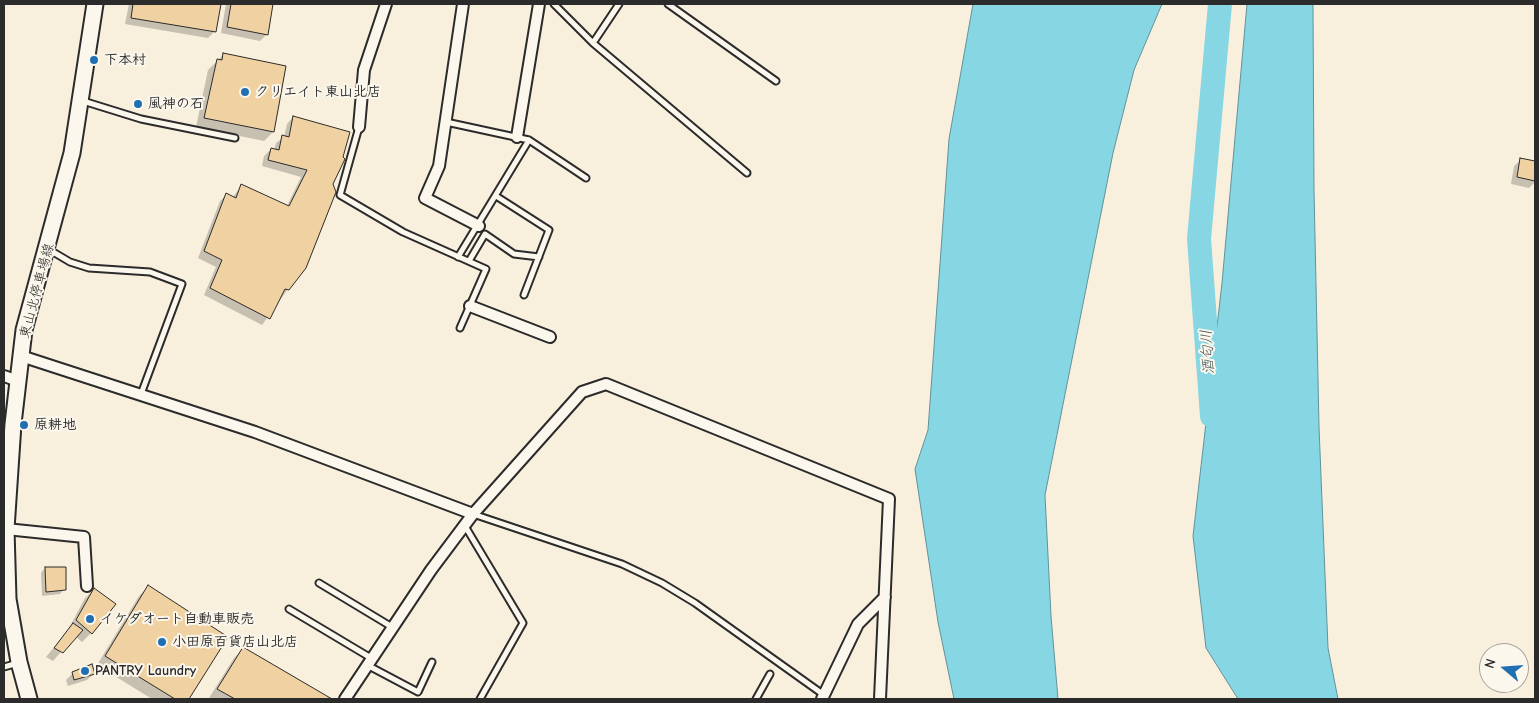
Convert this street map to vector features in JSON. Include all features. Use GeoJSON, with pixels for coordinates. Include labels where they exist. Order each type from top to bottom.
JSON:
{"type":"FeatureCollection","features":[{"type":"Feature","properties":{"kind":"main road","name":"東山北停車場線"},"geometry":{"type":"LineString","coordinates":[[29,699],[19,662],[8,599],[6,495],[11,378],[21,356],[24,330],[48,249],[72,153],[94,4]]}},
{"type":"Feature","properties":{"kind":"street"},"geometry":{"type":"LineString","coordinates":[[359,127],[364,70],[386,4]]}},
{"type":"Feature","properties":{"kind":"street"},"geometry":{"type":"LineString","coordinates":[[463,4],[439,166],[425,198],[478,226]]}},
{"type":"Feature","properties":{"kind":"street"},"geometry":{"type":"LineString","coordinates":[[517,137],[539,4]]}},
{"type":"Feature","properties":{"kind":"street"},"geometry":{"type":"LineString","coordinates":[[470,306],[550,337]]}},
{"type":"Feature","properties":{"kind":"street"},"geometry":{"type":"LineString","coordinates":[[21,356],[255,432],[473,514]]}},
{"type":"Feature","properties":{"kind":"street"},"geometry":{"type":"LineString","coordinates":[[345,699],[368,661],[473,514],[582,392],[606,384],[889,499],[880,699]]}},
{"type":"Feature","properties":{"kind":"street"},"geometry":{"type":"LineString","coordinates":[[6,529],[84,537],[87,586]]}},
{"type":"Feature","properties":{"kind":"street"},"geometry":{"type":"LineString","coordinates":[[823,698],[858,624],[885,597]]}},
{"type":"Feature","properties":{"kind":"lane"},"geometry":{"type":"LineString","coordinates":[[554,4],[593,43],[747,173]]}},
{"type":"Feature","properties":{"kind":"lane"},"geometry":{"type":"LineString","coordinates":[[593,43],[619,4]]}},
{"type":"Feature","properties":{"kind":"lane"},"geometry":{"type":"LineString","coordinates":[[668,4],[776,81]]}},
{"type":"Feature","properties":{"kind":"lane"},"geometry":{"type":"LineString","coordinates":[[80,100],[141,120],[234,138]]}},
{"type":"Feature","properties":{"kind":"lane"},"geometry":{"type":"LineString","coordinates":[[446,122],[529,140],[586,178]]}},
{"type":"Feature","properties":{"kind":"lane"},"geometry":{"type":"LineString","coordinates":[[359,127],[340,196],[403,232],[486,269],[460,328]]}},
{"type":"Feature","properties":{"kind":"lane"},"geometry":{"type":"LineString","coordinates":[[458,257],[529,140]]}},
{"type":"Feature","properties":{"kind":"lane"},"geometry":{"type":"LineString","coordinates":[[496,196],[549,230],[524,295]]}},
{"type":"Feature","properties":{"kind":"lane"},"geometry":{"type":"LineString","coordinates":[[469,262],[485,234],[514,254],[538,257]]}},
{"type":"Feature","properties":{"kind":"lane"},"geometry":{"type":"LineString","coordinates":[[48,249],[70,262],[89,268],[150,272],[182,284],[141,394]]}},
{"type":"Feature","properties":{"kind":"lane"},"geometry":{"type":"LineString","coordinates":[[473,514],[622,564],[662,583],[695,603],[823,698]]}},
{"type":"Feature","properties":{"kind":"lane"},"geometry":{"type":"LineString","coordinates":[[464,526],[523,623],[480,699]]}},
{"type":"Feature","properties":{"kind":"lane"},"geometry":{"type":"LineString","coordinates":[[319,583],[392,627]]}},
{"type":"Feature","properties":{"kind":"lane"},"geometry":{"type":"LineString","coordinates":[[289,609],[418,692],[432,662]]}},
{"type":"Feature","properties":{"kind":"lane"},"geometry":{"type":"LineString","coordinates":[[4,667],[19,662]]}},
{"type":"Feature","properties":{"kind":"lane"},"geometry":{"type":"LineString","coordinates":[[756,699],[770,674]]}},
{"type":"Feature","properties":{"kind":"water"},"geometry":{"type":"Polygon","coordinates":[[[973,4],[1162,4],[1134,70],[1113,153],[1045,495],[1051,616],[1058,699],[954,699],[938,622],[915,469],[928,430],[949,139],[973,4]]]}},
{"type":"Feature","properties":{"kind":"water"},"geometry":{"type":"Polygon","coordinates":[[[1247,4],[1313,4],[1314,189],[1319,427],[1328,648],[1338,699],[1238,699],[1206,648],[1193,536],[1222,283],[1247,4]]]}},
{"type":"Feature","properties":{"kind":"building"},"geometry":{"type":"Polygon","coordinates":[[[133,4],[221,4],[216,32],[131,18],[133,4]]]}},
{"type":"Feature","properties":{"kind":"building"},"geometry":{"type":"Polygon","coordinates":[[[231,4],[273,4],[268,35],[227,27],[231,4]]]}},
{"type":"Feature","properties":{"kind":"building"},"geometry":{"type":"Polygon","coordinates":[[[223,53],[286,66],[274,132],[204,118],[217,59],[222,60],[223,53]]]}},
{"type":"Feature","properties":{"kind":"building"},"geometry":{"type":"Polygon","coordinates":[[[293,116],[350,132],[343,157],[345,159],[333,184],[336,192],[306,268],[289,290],[285,289],[270,319],[210,288],[222,260],[204,251],[226,193],[236,198],[241,184],[289,206],[307,170],[268,160],[271,148],[279,150],[282,135],[289,137],[293,116]]]}},
{"type":"Feature","properties":{"kind":"building"},"geometry":{"type":"Polygon","coordinates":[[[1520,158],[1535,161],[1535,181],[1517,177],[1520,158]]]}},
{"type":"Feature","properties":{"kind":"building"},"geometry":{"type":"Polygon","coordinates":[[[45,567],[66,567],[66,590],[46,592],[45,567]]]}},
{"type":"Feature","properties":{"kind":"building"},"geometry":{"type":"Polygon","coordinates":[[[148,585],[228,637],[189,699],[175,699],[105,656],[148,585]]]}},
{"type":"Feature","properties":{"kind":"building"},"geometry":{"type":"Polygon","coordinates":[[[94,588],[116,604],[92,634],[76,620],[94,588]]]}},
{"type":"Feature","properties":{"kind":"building"},"geometry":{"type":"Polygon","coordinates":[[[73,623],[83,630],[63,653],[54,648],[73,623]]]}},
{"type":"Feature","properties":{"kind":"building"},"geometry":{"type":"Polygon","coordinates":[[[243,647],[332,699],[235,699],[217,689],[243,647]]]}},
{"type":"Feature","properties":{"kind":"building"},"geometry":{"type":"Polygon","coordinates":[[[92,664],[95,674],[74,680],[72,672],[92,664]]]}},
{"type":"Feature","properties":{"kind":"waterway","name":"酒匂川"},"geometry":{"type":"LineString","coordinates":[[1212,416],[1199,239],[1220,4]]}},
{"type":"Feature","properties":{"kind":"place","name":"下本村"},"geometry":{"type":"Point","coordinates":[94,60]}},
{"type":"Feature","properties":{"kind":"place","name":"クリエイト東山北店"},"geometry":{"type":"Point","coordinates":[245,92]}},
{"type":"Feature","properties":{"kind":"place","name":"風神の石"},"geometry":{"type":"Point","coordinates":[138,104]}},
{"type":"Feature","properties":{"kind":"place","name":"原耕地"},"geometry":{"type":"Point","coordinates":[24,425]}},
{"type":"Feature","properties":{"kind":"place","name":"イケダオート自動車販売"},"geometry":{"type":"Point","coordinates":[90,619]}},
{"type":"Feature","properties":{"kind":"place","name":"小田原百貨店山北店"},"geometry":{"type":"Point","coordinates":[162,642]}},
{"type":"Feature","properties":{"kind":"place","name":"PANTRY Laundry"},"geometry":{"type":"Point","coordinates":[85,671]}}]}
